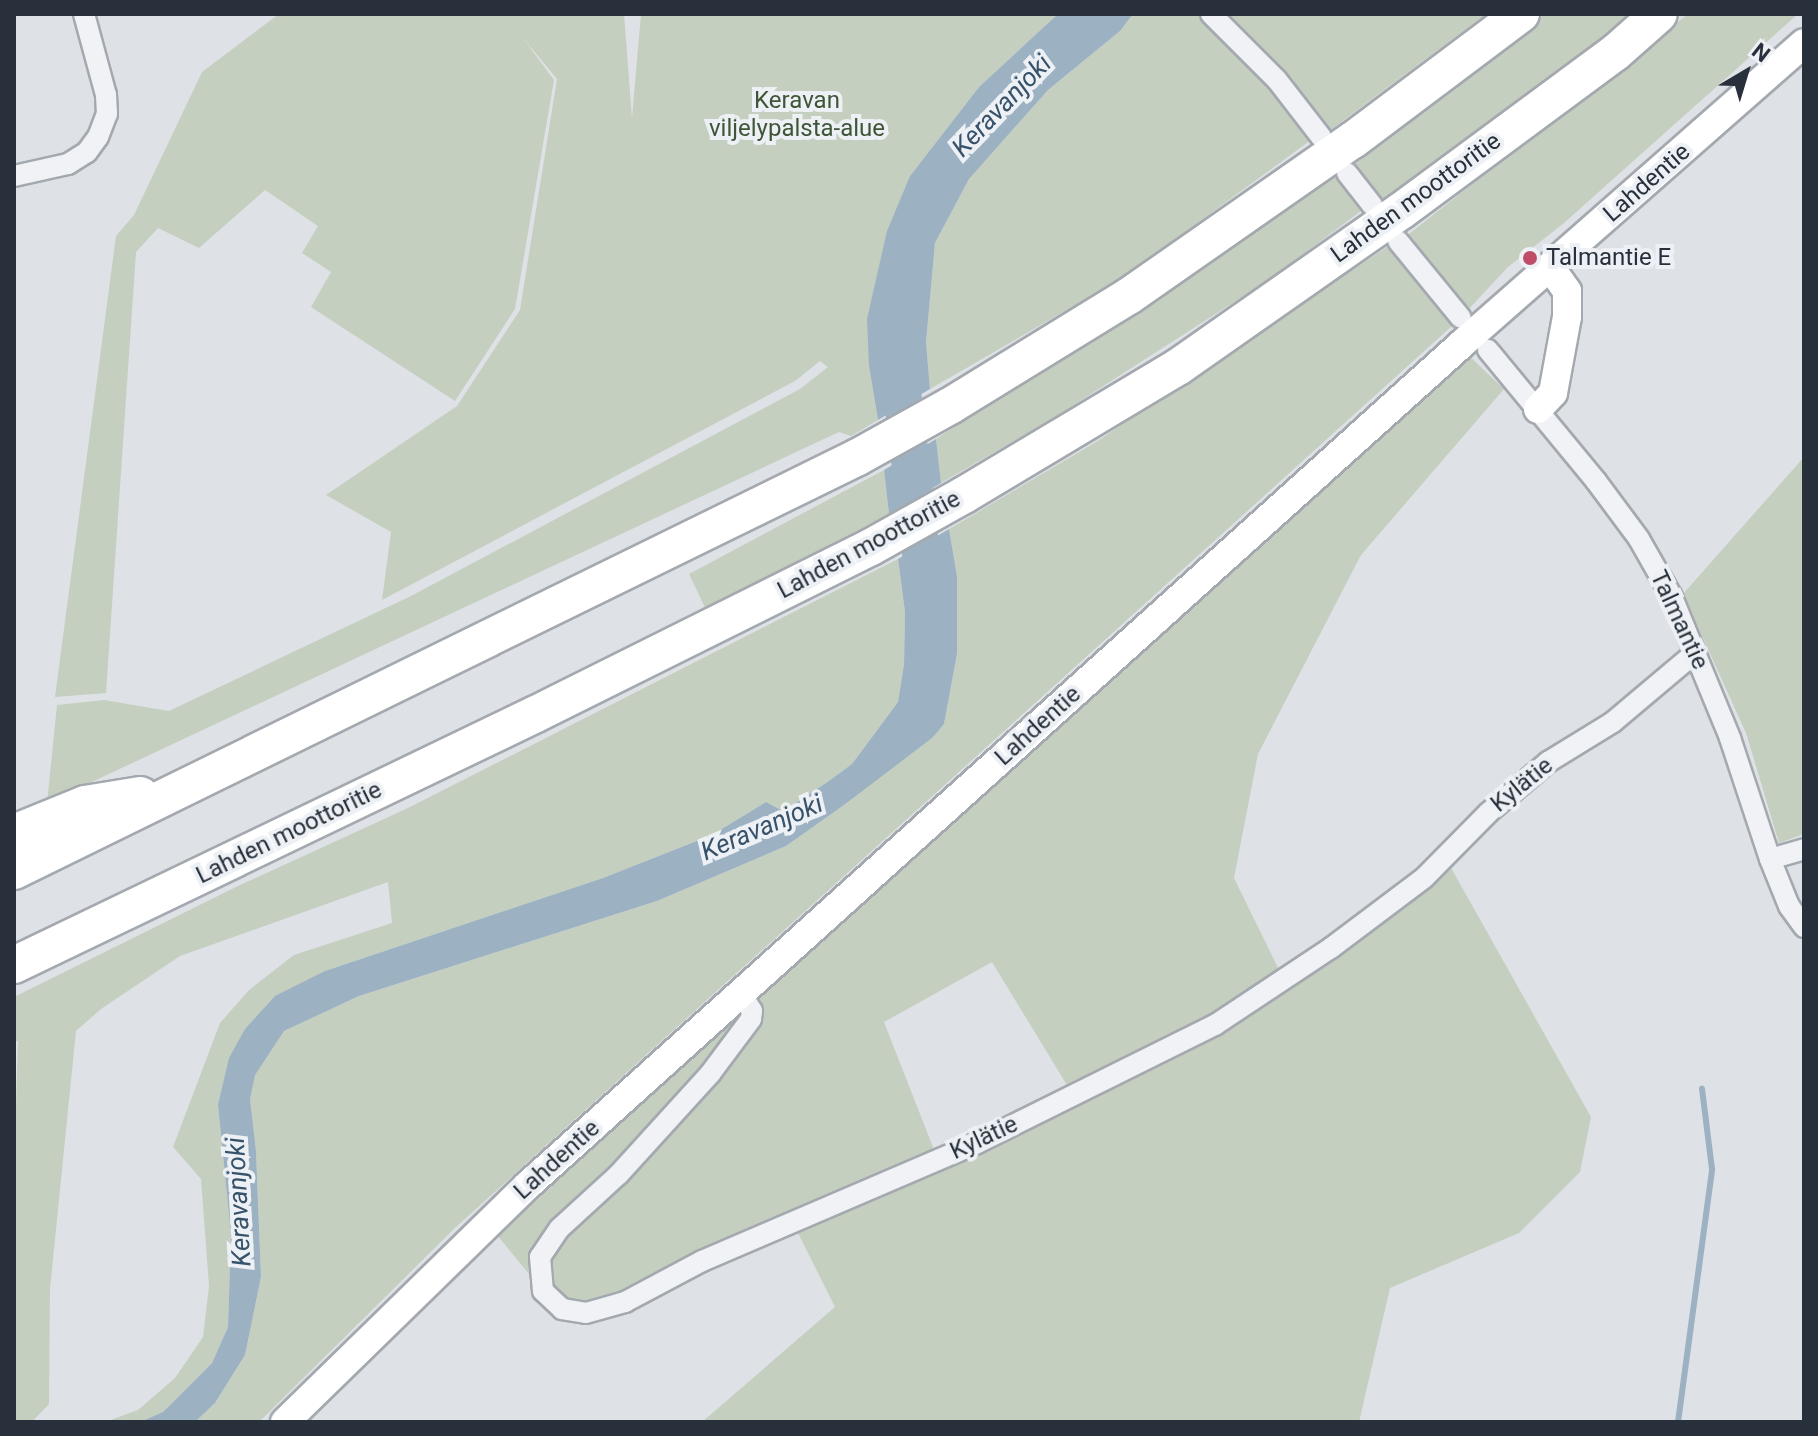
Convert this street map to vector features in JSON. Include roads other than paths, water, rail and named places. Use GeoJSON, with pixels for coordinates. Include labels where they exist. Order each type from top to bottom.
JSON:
{"type":"FeatureCollection","features":[{"type":"Feature","properties":{"kind":"highway"},"geometry":{"type":"LineString","coordinates":[[14,871],[858,457],[950,406],[1129,296],[1353,140],[1521,14]]}},
{"type":"Feature","properties":{"kind":"highway","name":"Lahden moottoritie"},"geometry":{"type":"LineString","coordinates":[[14,965],[871,547],[964,495],[1178,367],[1401,211],[1616,52],[1659,14]]}},
{"type":"Feature","properties":{"kind":"highway"},"geometry":{"type":"LineString","coordinates":[[14,833],[85,804],[181,788]]}},
{"type":"Feature","properties":{"kind":"main road","name":"Lahdentie"},"geometry":{"type":"LineString","coordinates":[[285,1422],[528,1185],[1550,267],[1804,43]]}},
{"type":"Feature","properties":{"kind":"main road"},"geometry":{"type":"LineString","coordinates":[[1538,409],[1553,393],[1567,317],[1567,291],[1550,267]]}},
{"type":"Feature","properties":{"kind":"street"},"geometry":{"type":"LineString","coordinates":[[14,176],[68,164],[87,152],[98,137],[107,114],[106,95],[84,14]]}},
{"type":"Feature","properties":{"kind":"street"},"geometry":{"type":"LineString","coordinates":[[1211,14],[1277,80],[1321,137]]}},
{"type":"Feature","properties":{"kind":"street"},"geometry":{"type":"LineString","coordinates":[[1347,173],[1372,205]]}},
{"type":"Feature","properties":{"kind":"street"},"geometry":{"type":"LineString","coordinates":[[1398,241],[1461,318]]}},
{"type":"Feature","properties":{"kind":"street","name":"Talmantie"},"geometry":{"type":"LineString","coordinates":[[1488,350],[1639,539],[1672,597],[1730,738],[1770,859],[1789,906],[1804,927]]}},
{"type":"Feature","properties":{"kind":"street","name":"Kylätie"},"geometry":{"type":"LineString","coordinates":[[742,995],[752,1011],[751,1019],[710,1074],[619,1174],[559,1229],[540,1257],[543,1291],[562,1309],[586,1313],[625,1302],[702,1261],[977,1143],[1215,1025],[1331,948],[1424,878],[1488,813],[1548,762],[1613,722],[1695,653]]}},
{"type":"Feature","properties":{"kind":"street"},"geometry":{"type":"LineString","coordinates":[[1770,859],[1804,849]]}},
{"type":"Feature","properties":{"kind":"water"},"geometry":{"type":"Polygon","coordinates":[[[1058,14],[1133,14],[1120,31],[1048,90],[969,179],[935,243],[926,342],[930,389],[878,420],[869,366],[867,319],[887,231],[910,176],[979,87],[1058,14]]]}},
{"type":"Feature","properties":{"kind":"water"},"geometry":{"type":"Polygon","coordinates":[[[936,439],[941,483],[889,514],[884,470],[936,439]]]}},
{"type":"Feature","properties":{"kind":"water"},"geometry":{"type":"Polygon","coordinates":[[[949,529],[957,576],[957,654],[944,724],[932,738],[844,805],[786,846],[657,901],[359,996],[284,1031],[255,1075],[250,1099],[256,1151],[261,1277],[245,1355],[215,1403],[195,1422],[140,1422],[163,1412],[212,1363],[228,1327],[231,1235],[218,1105],[229,1058],[245,1029],[275,996],[325,971],[603,878],[712,835],[766,802],[783,811],[826,783],[852,764],[898,702],[904,664],[905,612],[898,559],[949,529]]]}},
{"type":"Feature","properties":{"kind":"waterway","name":"Keravanjoki"},"geometry":{"type":"LineString","coordinates":[[898,357],[926,597]]}},
{"type":"Feature","properties":{"kind":"waterway"},"geometry":{"type":"LineString","coordinates":[[1678,1422],[1712,1169],[1702,1089]]}},
{"type":"Feature","properties":{"kind":"place","name":"Talmantie E"},"geometry":{"type":"Point","coordinates":[1530,258]}},
{"type":"Feature","properties":{"kind":"park label","name":"Keravan viljelypalsta-alue"},"geometry":{"type":"Point","coordinates":[797,115]}}]}
